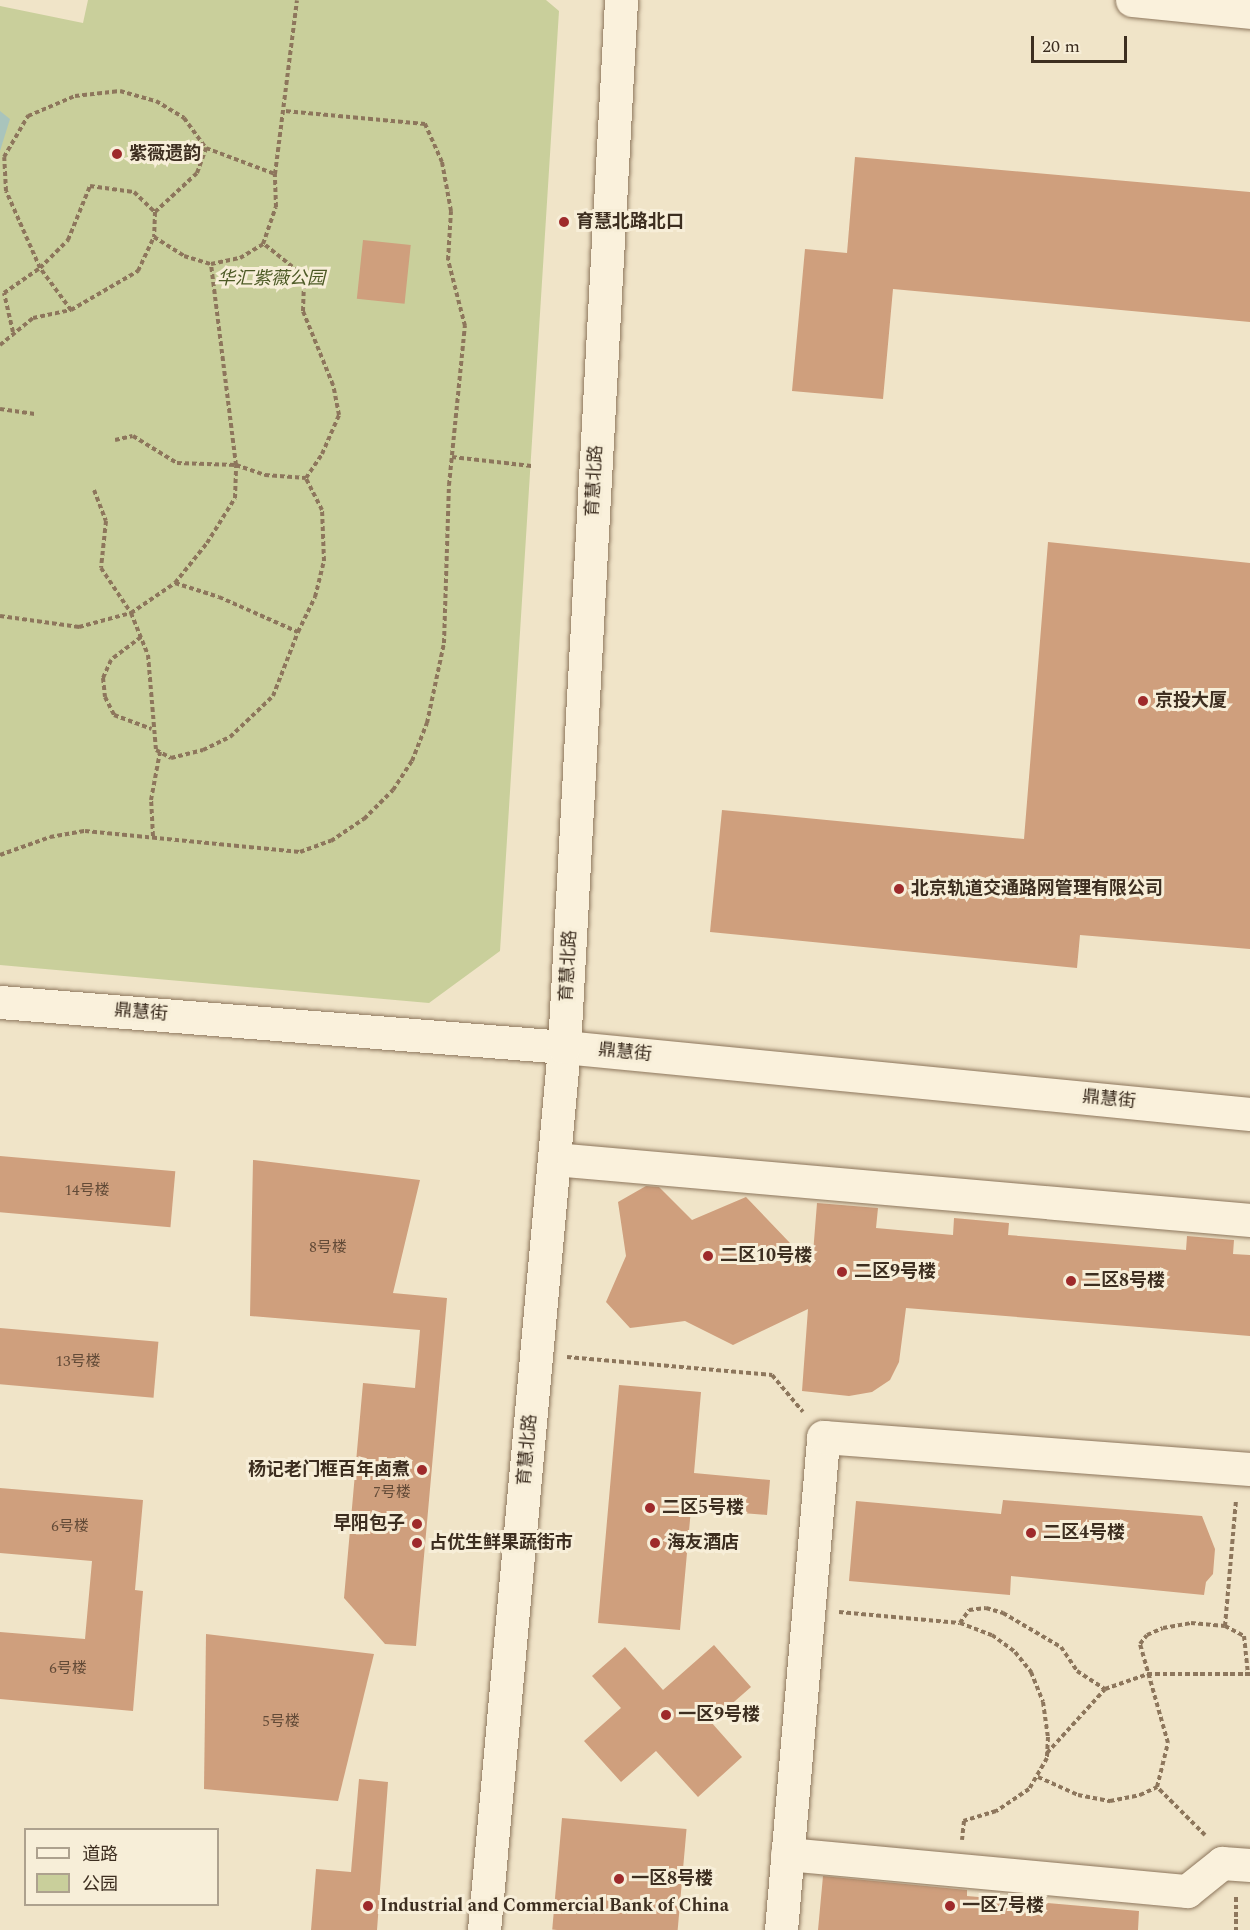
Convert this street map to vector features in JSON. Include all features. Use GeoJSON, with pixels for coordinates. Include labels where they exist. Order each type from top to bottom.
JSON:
{"type":"FeatureCollection","features":[{"type":"Feature","properties":{"kind":"street","name":"育慧北路"},"geometry":{"type":"LineString","coordinates":[[484,1930],[564,1047],[621,0]]}},
{"type":"Feature","properties":{"kind":"street"},"geometry":{"type":"LineString","coordinates":[[1132,0],[1250,12]]}},
{"type":"Feature","properties":{"kind":"street","name":"鼎慧街"},"geometry":{"type":"LineString","coordinates":[[0,1002],[564,1047],[1250,1114]]}},
{"type":"Feature","properties":{"kind":"street"},"geometry":{"type":"LineString","coordinates":[[554,1159],[1250,1220]]}},
{"type":"Feature","properties":{"kind":"street"},"geometry":{"type":"LineString","coordinates":[[781,1930],[823,1437],[1244,1468]]}},
{"type":"Feature","properties":{"kind":"street"},"geometry":{"type":"LineString","coordinates":[[787,1854],[1187,1891],[1236,1864]]}},
{"type":"Feature","properties":{"kind":"path"},"geometry":{"type":"LineString","coordinates":[[154,237],[184,256],[211,264],[240,258],[263,244],[276,207],[275,174],[285,111],[297,0]]}},
{"type":"Feature","properties":{"kind":"path"},"geometry":{"type":"LineString","coordinates":[[71,310],[40,268],[6,191],[4,157],[28,116],[75,96],[120,91],[156,100],[184,118],[206,148],[275,174]]}},
{"type":"Feature","properties":{"kind":"path"},"geometry":{"type":"LineString","coordinates":[[0,855],[50,837],[85,831],[300,852],[331,841],[364,819],[393,790],[412,761],[428,723],[444,643],[452,457],[465,326],[448,260],[451,211],[442,162],[425,124],[285,111]]}},
{"type":"Feature","properties":{"kind":"path"},"geometry":{"type":"LineString","coordinates":[[0,345],[13,332],[33,318],[71,310],[138,271],[154,237],[155,212],[197,173],[206,148]]}},
{"type":"Feature","properties":{"kind":"path"},"geometry":{"type":"LineString","coordinates":[[13,332],[4,292],[40,268],[68,240],[90,186],[134,192],[155,212]]}},
{"type":"Feature","properties":{"kind":"path"},"geometry":{"type":"LineString","coordinates":[[263,244],[304,276],[303,311],[333,386],[339,415],[322,454],[306,478]]}},
{"type":"Feature","properties":{"kind":"path"},"geometry":{"type":"LineString","coordinates":[[0,616],[79,627],[131,614],[175,583],[207,543],[235,498],[236,465],[211,264]]}},
{"type":"Feature","properties":{"kind":"path"},"geometry":{"type":"LineString","coordinates":[[0,409],[37,414]]}},
{"type":"Feature","properties":{"kind":"path"},"geometry":{"type":"LineString","coordinates":[[115,440],[133,436],[177,463],[236,465],[265,475],[306,478]]}},
{"type":"Feature","properties":{"kind":"path"},"geometry":{"type":"LineString","coordinates":[[452,457],[531,466]]}},
{"type":"Feature","properties":{"kind":"path"},"geometry":{"type":"LineString","coordinates":[[160,752],[171,758],[203,750],[230,737],[273,696],[298,632],[315,597],[324,561],[322,510],[306,478]]}},
{"type":"Feature","properties":{"kind":"path"},"geometry":{"type":"LineString","coordinates":[[94,490],[106,521],[101,568],[131,614],[141,637],[152,682],[152,729],[160,752],[151,801],[153,836]]}},
{"type":"Feature","properties":{"kind":"path"},"geometry":{"type":"LineString","coordinates":[[175,583],[219,597],[298,632]]}},
{"type":"Feature","properties":{"kind":"path"},"geometry":{"type":"LineString","coordinates":[[141,637],[111,660],[103,678],[105,697],[114,715],[152,729]]}},
{"type":"Feature","properties":{"kind":"path"},"geometry":{"type":"LineString","coordinates":[[537,1353],[772,1375],[823,1437]]}},
{"type":"Feature","properties":{"kind":"path"},"geometry":{"type":"LineString","coordinates":[[1225,1626],[1244,1468]]}},
{"type":"Feature","properties":{"kind":"path"},"geometry":{"type":"LineString","coordinates":[[960,1623],[969,1610],[986,1608],[1003,1613],[1061,1647],[1077,1671],[1105,1689]]}},
{"type":"Feature","properties":{"kind":"path"},"geometry":{"type":"LineString","coordinates":[[808,1610],[960,1623],[992,1635],[1015,1652],[1031,1672],[1042,1702],[1047,1753]]}},
{"type":"Feature","properties":{"kind":"path"},"geometry":{"type":"LineString","coordinates":[[960,1870],[964,1821],[996,1811],[1016,1799],[1038,1777],[1047,1753],[1105,1689],[1148,1674],[1249,1673],[1244,1636],[1225,1626],[1191,1623],[1147,1635],[1140,1644],[1148,1674],[1168,1743],[1157,1787]]}},
{"type":"Feature","properties":{"kind":"path"},"geometry":{"type":"LineString","coordinates":[[1038,1777],[1078,1795],[1110,1801],[1140,1795],[1157,1787]]}},
{"type":"Feature","properties":{"kind":"path"},"geometry":{"type":"LineString","coordinates":[[1157,1787],[1236,1864]]}},
{"type":"Feature","properties":{"kind":"green space","name":"华汇紫薇公园"},"geometry":{"type":"Polygon","coordinates":[[[88,0],[546,0],[559,11],[500,951],[429,1003],[0,965],[0,6],[83,23],[88,0]]]}},
{"type":"Feature","properties":{"kind":"water"},"geometry":{"type":"Polygon","coordinates":[[[0,111],[10,119],[0,151],[0,111]]]}},
{"type":"Feature","properties":{"kind":"building"},"geometry":{"type":"Polygon","coordinates":[[[855,157],[1250,192],[1250,322],[893,289],[883,399],[792,391],[805,249],[847,253],[855,157]]]}},
{"type":"Feature","properties":{"kind":"building"},"geometry":{"type":"Polygon","coordinates":[[[363,240],[411,245],[405,304],[357,299],[363,240]]]}},
{"type":"Feature","properties":{"kind":"building","name":"京投大厦"},"geometry":{"type":"Polygon","coordinates":[[[1048,542],[1250,563],[1250,949],[1080,935],[1077,968],[710,932],[722,810],[1024,839],[1048,542]]]}},
{"type":"Feature","properties":{"kind":"building"},"geometry":{"type":"Polygon","coordinates":[[[0,1156],[175,1171],[170,1227],[0,1212],[0,1156]]]}},
{"type":"Feature","properties":{"kind":"building"},"geometry":{"type":"Polygon","coordinates":[[[253,1160],[420,1180],[393,1293],[447,1298],[416,1646],[385,1644],[344,1598],[363,1383],[415,1388],[420,1330],[250,1316],[253,1160]]]}},
{"type":"Feature","properties":{"kind":"building"},"geometry":{"type":"Polygon","coordinates":[[[646,1186],[659,1187],[692,1220],[746,1197],[812,1266],[817,1203],[878,1208],[876,1228],[953,1235],[954,1218],[1009,1223],[1008,1235],[1186,1250],[1187,1236],[1234,1240],[1233,1254],[1250,1255],[1250,1336],[906,1308],[899,1362],[890,1380],[872,1392],[849,1396],[802,1391],[808,1309],[733,1345],[685,1321],[630,1328],[606,1302],[626,1256],[618,1202],[646,1186]]]}},
{"type":"Feature","properties":{"kind":"building"},"geometry":{"type":"Polygon","coordinates":[[[0,1328],[158,1342],[154,1398],[0,1384],[0,1328]]]}},
{"type":"Feature","properties":{"kind":"building","name":"二区5号楼"},"geometry":{"type":"Polygon","coordinates":[[[619,1385],[701,1392],[694,1473],[770,1480],[767,1515],[691,1509],[680,1630],[598,1623],[619,1385]]]}},
{"type":"Feature","properties":{"kind":"building"},"geometry":{"type":"Polygon","coordinates":[[[0,1488],[143,1500],[135,1590],[143,1591],[133,1711],[0,1699],[0,1632],[85,1639],[92,1561],[0,1553],[0,1488]]]}},
{"type":"Feature","properties":{"kind":"building","name":"二区4号楼"},"geometry":{"type":"Polygon","coordinates":[[[1003,1500],[1202,1516],[1215,1549],[1213,1574],[1206,1582],[1204,1595],[1011,1576],[1010,1595],[849,1581],[856,1501],[1001,1514],[1003,1500]]]}},
{"type":"Feature","properties":{"kind":"building"},"geometry":{"type":"Polygon","coordinates":[[[206,1634],[374,1654],[338,1801],[204,1789],[206,1634]]]}},
{"type":"Feature","properties":{"kind":"building","name":"一区9号楼"},"geometry":{"type":"Polygon","coordinates":[[[714,1645],[751,1687],[711,1722],[742,1757],[698,1797],[656,1751],[621,1782],[584,1741],[621,1708],[592,1676],[625,1647],[663,1690],[714,1645]]]}},
{"type":"Feature","properties":{"kind":"building"},"geometry":{"type":"Polygon","coordinates":[[[359,1779],[388,1782],[377,1930],[311,1930],[316,1869],[351,1872],[359,1779]]]}},
{"type":"Feature","properties":{"kind":"building","name":"一区8号楼"},"geometry":{"type":"Polygon","coordinates":[[[562,1818],[687,1829],[678,1930],[552,1930],[562,1818]]]}},
{"type":"Feature","properties":{"kind":"building","name":"一区7号楼"},"geometry":{"type":"Polygon","coordinates":[[[823,1876],[967,1890],[967,1896],[1139,1911],[1138,1930],[818,1930],[823,1876]]]}},
{"type":"Feature","properties":{"kind":"place","name":"紫薇遗韵"},"geometry":{"type":"Point","coordinates":[117,154]}},
{"type":"Feature","properties":{"kind":"place","name":"育慧北路北口"},"geometry":{"type":"Point","coordinates":[564,222]}},
{"type":"Feature","properties":{"kind":"place","name":"京投大厦"},"geometry":{"type":"Point","coordinates":[1143,701]}},
{"type":"Feature","properties":{"kind":"place","name":"北京轨道交通路网管理有限公司"},"geometry":{"type":"Point","coordinates":[899,889]}},
{"type":"Feature","properties":{"kind":"place","name":"二区10号楼"},"geometry":{"type":"Point","coordinates":[708,1256]}},
{"type":"Feature","properties":{"kind":"place","name":"二区9号楼"},"geometry":{"type":"Point","coordinates":[842,1272]}},
{"type":"Feature","properties":{"kind":"place","name":"二区8号楼"},"geometry":{"type":"Point","coordinates":[1071,1281]}},
{"type":"Feature","properties":{"kind":"place","name":"杨记老门框百年卤煮"},"geometry":{"type":"Point","coordinates":[422,1470]}},
{"type":"Feature","properties":{"kind":"place","name":"二区5号楼"},"geometry":{"type":"Point","coordinates":[650,1508]}},
{"type":"Feature","properties":{"kind":"place","name":"早阳包子"},"geometry":{"type":"Point","coordinates":[417,1524]}},
{"type":"Feature","properties":{"kind":"place","name":"二区4号楼"},"geometry":{"type":"Point","coordinates":[1031,1533]}},
{"type":"Feature","properties":{"kind":"place","name":"占优生鲜果蔬街市"},"geometry":{"type":"Point","coordinates":[417,1543]}},
{"type":"Feature","properties":{"kind":"place","name":"海友酒店"},"geometry":{"type":"Point","coordinates":[655,1543]}},
{"type":"Feature","properties":{"kind":"place","name":"一区9号楼"},"geometry":{"type":"Point","coordinates":[666,1715]}},
{"type":"Feature","properties":{"kind":"place","name":"一区8号楼"},"geometry":{"type":"Point","coordinates":[619,1879]}},
{"type":"Feature","properties":{"kind":"place","name":"Industrial and Commercial Bank of China"},"geometry":{"type":"Point","coordinates":[368,1906]}},
{"type":"Feature","properties":{"kind":"place","name":"一区7号楼"},"geometry":{"type":"Point","coordinates":[950,1906]}}]}
